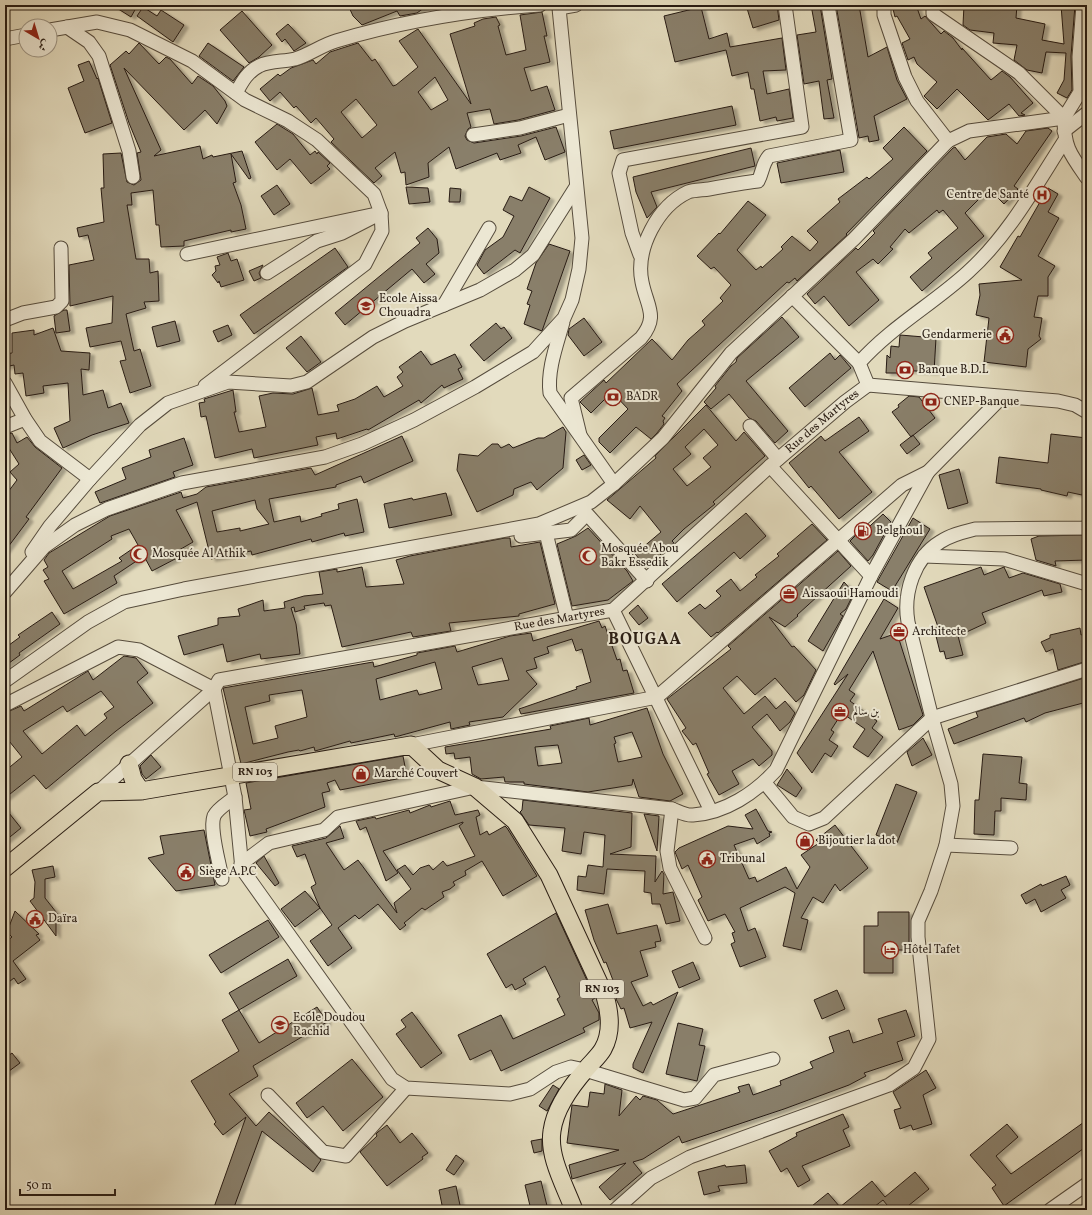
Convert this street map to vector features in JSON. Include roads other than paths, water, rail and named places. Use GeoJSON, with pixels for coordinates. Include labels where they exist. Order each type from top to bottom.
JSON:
{"type":"FeatureCollection","features":[{"type":"Feature","properties":{"kind":"main road","name":"RN 103"},"geometry":{"type":"LineString","coordinates":[[98,792],[142,791],[231,777],[411,745],[438,770],[475,787],[503,810],[519,828],[549,875],[605,996],[609,1010],[609,1030],[603,1049],[568,1092],[556,1116],[552,1131],[552,1146],[558,1168],[574,1210]]}},
{"type":"Feature","properties":{"kind":"main road"},"geometry":{"type":"LineString","coordinates":[[129,764],[133,779],[142,791]]}},
{"type":"Feature","properties":{"kind":"main road"},"geometry":{"type":"LineString","coordinates":[[5,868],[98,792]]}},
{"type":"Feature","properties":{"kind":"street"},"geometry":{"type":"LineString","coordinates":[[236,93],[248,73],[260,65],[294,59],[336,41],[443,16],[481,10],[540,5]]}},
{"type":"Feature","properties":{"kind":"street"},"geometry":{"type":"LineString","coordinates":[[545,5],[576,5]]}},
{"type":"Feature","properties":{"kind":"street"},"geometry":{"type":"LineString","coordinates":[[580,435],[571,398],[640,338],[650,328],[652,318],[641,280],[640,255],[632,233],[620,174],[623,160],[802,127],[786,5]]}},
{"type":"Feature","properties":{"kind":"street"},"geometry":{"type":"LineString","coordinates":[[640,255],[648,234],[664,212],[677,199],[689,192],[758,181],[762,174],[763,163],[768,156],[851,140],[828,5]]}},
{"type":"Feature","properties":{"kind":"street"},"geometry":{"type":"LineString","coordinates":[[884,5],[884,15],[905,77],[917,101],[948,141]]}},
{"type":"Feature","properties":{"kind":"street"},"geometry":{"type":"LineString","coordinates":[[933,5],[933,14],[1019,73],[1065,129],[1069,152],[1087,178]]}},
{"type":"Feature","properties":{"kind":"street"},"geometry":{"type":"LineString","coordinates":[[859,363],[874,346],[969,272],[1008,228],[1065,129],[1080,92],[1079,57],[1083,5]]}},
{"type":"Feature","properties":{"kind":"street"},"geometry":{"type":"LineString","coordinates":[[559,6],[582,250],[575,291],[564,318],[555,348],[549,386],[550,393],[614,484]]}},
{"type":"Feature","properties":{"kind":"street"},"geometry":{"type":"LineString","coordinates":[[58,29],[97,22],[130,30],[192,61],[245,100],[288,121],[317,140],[374,194],[381,213],[382,230],[365,264],[197,392]]}},
{"type":"Feature","properties":{"kind":"street"},"geometry":{"type":"LineString","coordinates":[[67,27],[89,42],[99,56],[129,151],[133,177]]}},
{"type":"Feature","properties":{"kind":"street"},"geometry":{"type":"LineString","coordinates":[[5,39],[18,37]]}},
{"type":"Feature","properties":{"kind":"street"},"geometry":{"type":"LineString","coordinates":[[498,532],[520,536],[571,530],[589,508],[663,438],[731,353],[854,239],[948,141],[969,131],[1065,129],[1087,113]]}},
{"type":"Feature","properties":{"kind":"street"},"geometry":{"type":"LineString","coordinates":[[473,135],[520,128],[569,115]]}},
{"type":"Feature","properties":{"kind":"street"},"geometry":{"type":"LineString","coordinates":[[5,592],[50,526],[90,479],[140,425],[168,403],[228,382],[291,386],[307,382],[373,337],[480,290],[515,270],[533,255],[576,187]]}},
{"type":"Feature","properties":{"kind":"street"},"geometry":{"type":"LineString","coordinates":[[187,254],[381,213]]}},
{"type":"Feature","properties":{"kind":"street"},"geometry":{"type":"LineString","coordinates":[[267,273],[317,241],[342,234],[381,213]]}},
{"type":"Feature","properties":{"kind":"street"},"geometry":{"type":"LineString","coordinates":[[444,305],[489,228]]}},
{"type":"Feature","properties":{"kind":"street"},"geometry":{"type":"LineString","coordinates":[[5,320],[23,313],[56,308],[62,301],[61,248]]}},
{"type":"Feature","properties":{"kind":"street"},"geometry":{"type":"LineString","coordinates":[[792,296],[859,363],[868,385],[1058,401],[1075,405],[1087,412]]}},
{"type":"Feature","properties":{"kind":"street"},"geometry":{"type":"LineString","coordinates":[[15,579],[44,547],[75,525],[107,509],[182,483],[325,457],[362,444],[414,420],[475,387],[533,352],[564,318]]}},
{"type":"Feature","properties":{"kind":"street"},"geometry":{"type":"LineString","coordinates":[[5,383],[25,419],[40,440],[90,479]]}},
{"type":"Feature","properties":{"kind":"street","name":"Rue des Martyres"},"geometry":{"type":"LineString","coordinates":[[216,685],[613,610],[647,581],[774,462],[845,402],[868,385]]}},
{"type":"Feature","properties":{"kind":"street"},"geometry":{"type":"LineString","coordinates":[[241,864],[269,843],[324,830],[338,817],[475,787],[672,809],[691,815],[711,811],[737,802],[765,783],[776,770],[871,576],[928,472],[1002,397]]}},
{"type":"Feature","properties":{"kind":"street"},"geometry":{"type":"LineString","coordinates":[[5,427],[25,419]]}},
{"type":"Feature","properties":{"kind":"street"},"geometry":{"type":"LineString","coordinates":[[750,426],[774,462],[838,540],[871,576]]}},
{"type":"Feature","properties":{"kind":"street"},"geometry":{"type":"LineString","coordinates":[[411,745],[656,697],[902,485],[928,472]]}},
{"type":"Feature","properties":{"kind":"street"},"geometry":{"type":"LineString","coordinates":[[589,508],[647,581]]}},
{"type":"Feature","properties":{"kind":"street"},"geometry":{"type":"LineString","coordinates":[[5,681],[88,622],[124,602],[184,589],[539,524],[589,508]]}},
{"type":"Feature","properties":{"kind":"street"},"geometry":{"type":"LineString","coordinates":[[615,1210],[651,1178],[690,1157],[889,1085],[914,1068],[929,1039],[918,937],[918,921],[931,891],[946,845],[953,806],[951,784],[932,718],[906,610],[910,582],[924,556],[939,542],[958,533],[975,529],[1084,528],[1087,526]]}},
{"type":"Feature","properties":{"kind":"street"},"geometry":{"type":"LineString","coordinates":[[546,533],[567,618]]}},
{"type":"Feature","properties":{"kind":"street"},"geometry":{"type":"LineString","coordinates":[[924,556],[1004,559],[1087,584]]}},
{"type":"Feature","properties":{"kind":"street"},"geometry":{"type":"LineString","coordinates":[[613,610],[711,811]]}},
{"type":"Feature","properties":{"kind":"street"},"geometry":{"type":"LineString","coordinates":[[5,705],[118,647],[139,650],[216,685]]}},
{"type":"Feature","properties":{"kind":"street"},"geometry":{"type":"LineString","coordinates":[[765,783],[793,817],[809,824],[824,818],[932,718],[1087,669]]}},
{"type":"Feature","properties":{"kind":"street"},"geometry":{"type":"LineString","coordinates":[[98,792],[216,685]]}},
{"type":"Feature","properties":{"kind":"street"},"geometry":{"type":"LineString","coordinates":[[216,685],[235,797],[242,868],[392,1079],[406,1088],[510,1094],[530,1089],[556,1072],[571,1067],[684,1100],[695,1098],[705,1083],[714,1075],[773,1059]]}},
{"type":"Feature","properties":{"kind":"street"},"geometry":{"type":"LineString","coordinates":[[222,879],[213,828],[214,817],[219,809],[235,797]]}},
{"type":"Feature","properties":{"kind":"street"},"geometry":{"type":"LineString","coordinates":[[672,809],[667,851],[670,868],[705,938]]}},
{"type":"Feature","properties":{"kind":"street"},"geometry":{"type":"LineString","coordinates":[[946,845],[1011,848]]}},
{"type":"Feature","properties":{"kind":"street"},"geometry":{"type":"LineString","coordinates":[[268,1095],[323,1152],[346,1156],[406,1088]]}},
{"type":"Feature","properties":{"kind":"street"},"geometry":{"type":"LineString","coordinates":[[1050,1210],[1087,1184]]}},
{"type":"Feature","properties":{"kind":"place","name":"Centre de Santé"},"geometry":{"type":"Point","coordinates":[1042,195]}},
{"type":"Feature","properties":{"kind":"place","name":"Ecole Aissa Chouadra"},"geometry":{"type":"Point","coordinates":[366,306]}},
{"type":"Feature","properties":{"kind":"place","name":"Gendarmerie"},"geometry":{"type":"Point","coordinates":[1005,335]}},
{"type":"Feature","properties":{"kind":"place","name":"Banque B.D.L"},"geometry":{"type":"Point","coordinates":[905,370]}},
{"type":"Feature","properties":{"kind":"place","name":"BADR"},"geometry":{"type":"Point","coordinates":[613,397]}},
{"type":"Feature","properties":{"kind":"place","name":"CNEP-Banque"},"geometry":{"type":"Point","coordinates":[931,402]}},
{"type":"Feature","properties":{"kind":"place","name":"Belghoul"},"geometry":{"type":"Point","coordinates":[863,531]}},
{"type":"Feature","properties":{"kind":"place","name":"Mosquée Al Athik"},"geometry":{"type":"Point","coordinates":[139,554]}},
{"type":"Feature","properties":{"kind":"place","name":"Mosquée Abou Bakr Essedik"},"geometry":{"type":"Point","coordinates":[588,556]}},
{"type":"Feature","properties":{"kind":"place","name":"Aissaoui Hamoudi"},"geometry":{"type":"Point","coordinates":[789,594]}},
{"type":"Feature","properties":{"kind":"place","name":"Architecte"},"geometry":{"type":"Point","coordinates":[899,632]}},
{"type":"Feature","properties":{"kind":"place","name":"بن سالم"},"geometry":{"type":"Point","coordinates":[840,712]}},
{"type":"Feature","properties":{"kind":"place","name":"Marché Couvert"},"geometry":{"type":"Point","coordinates":[361,774]}},
{"type":"Feature","properties":{"kind":"place","name":"Bijoutier la dot"},"geometry":{"type":"Point","coordinates":[805,841]}},
{"type":"Feature","properties":{"kind":"place","name":"Tribunal"},"geometry":{"type":"Point","coordinates":[707,859]}},
{"type":"Feature","properties":{"kind":"place","name":"Siège A.P.C"},"geometry":{"type":"Point","coordinates":[186,872]}},
{"type":"Feature","properties":{"kind":"place","name":"Daïra"},"geometry":{"type":"Point","coordinates":[35,919]}},
{"type":"Feature","properties":{"kind":"place","name":"Hôtel Tafet"},"geometry":{"type":"Point","coordinates":[890,950]}},
{"type":"Feature","properties":{"kind":"place","name":"Ecole Doudou Rachid"},"geometry":{"type":"Point","coordinates":[280,1025]}},
{"type":"Feature","properties":{"kind":"district","name":"BOUGAA"},"geometry":{"type":"Point","coordinates":[645,640]}}]}
